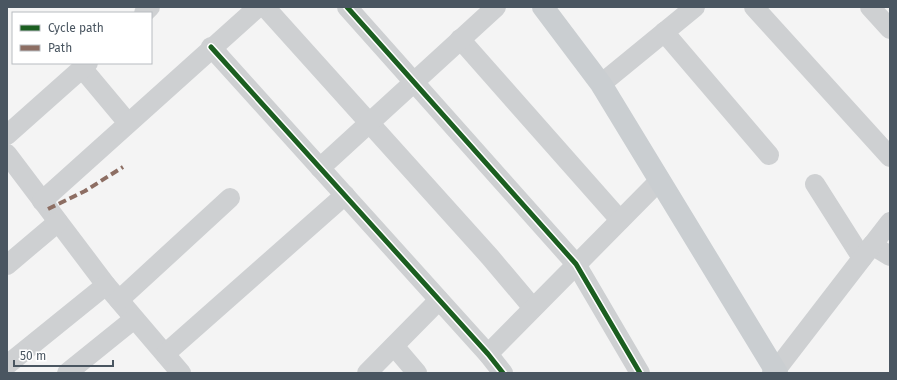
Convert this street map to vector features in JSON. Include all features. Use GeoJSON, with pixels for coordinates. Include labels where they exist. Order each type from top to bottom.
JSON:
{"type":"FeatureCollection","features":[{"type":"Feature","properties":{"kind":"main road"},"geometry":{"type":"LineString","coordinates":[[543,7],[601,84],[775,372]]}},
{"type":"Feature","properties":{"kind":"street"},"geometry":{"type":"LineString","coordinates":[[347,7],[576,264],[640,373]]}},
{"type":"Feature","properties":{"kind":"street"},"geometry":{"type":"LineString","coordinates":[[320,168],[496,7]]}},
{"type":"Feature","properties":{"kind":"street"},"geometry":{"type":"LineString","coordinates":[[601,84],[695,7]]}},
{"type":"Feature","properties":{"kind":"street"},"geometry":{"type":"LineString","coordinates":[[754,7],[890,156]]}},
{"type":"Feature","properties":{"kind":"street"},"geometry":{"type":"LineString","coordinates":[[870,7],[890,29]]}},
{"type":"Feature","properties":{"kind":"street"},"geometry":{"type":"LineString","coordinates":[[42,201],[256,8],[370,122],[490,257],[532,308]]}},
{"type":"Feature","properties":{"kind":"street"},"geometry":{"type":"LineString","coordinates":[[664,32],[769,155]]}},
{"type":"Feature","properties":{"kind":"street"},"geometry":{"type":"LineString","coordinates":[[460,39],[620,220]]}},
{"type":"Feature","properties":{"kind":"street"},"geometry":{"type":"LineString","coordinates":[[211,47],[488,354],[503,373]]}},
{"type":"Feature","properties":{"kind":"street"},"geometry":{"type":"LineString","coordinates":[[7,135],[85,66],[128,123]]}},
{"type":"Feature","properties":{"kind":"street"},"geometry":{"type":"LineString","coordinates":[[7,154],[106,285],[181,373]]}},
{"type":"Feature","properties":{"kind":"street"},"geometry":{"type":"LineString","coordinates":[[488,354],[660,180]]}},
{"type":"Feature","properties":{"kind":"street"},"geometry":{"type":"LineString","coordinates":[[815,184],[867,251],[890,256]]}},
{"type":"Feature","properties":{"kind":"street"},"geometry":{"type":"LineString","coordinates":[[165,354],[345,195]]}},
{"type":"Feature","properties":{"kind":"street"},"geometry":{"type":"LineString","coordinates":[[119,300],[230,198]]}},
{"type":"Feature","properties":{"kind":"street"},"geometry":{"type":"LineString","coordinates":[[7,265],[58,222]]}},
{"type":"Feature","properties":{"kind":"street"},"geometry":{"type":"LineString","coordinates":[[775,372],[890,222]]}},
{"type":"Feature","properties":{"kind":"street"},"geometry":{"type":"LineString","coordinates":[[7,365],[106,285]]}},
{"type":"Feature","properties":{"kind":"street"},"geometry":{"type":"LineString","coordinates":[[367,373],[439,300]]}},
{"type":"Feature","properties":{"kind":"street"},"geometry":{"type":"LineString","coordinates":[[67,373],[134,318]]}},
{"type":"Feature","properties":{"kind":"street"},"geometry":{"type":"LineString","coordinates":[[394,346],[417,373]]}},
{"type":"Feature","properties":{"kind":"marked path"},"geometry":{"type":"LineString","coordinates":[[48,209],[85,191],[123,167]]}},
{"type":"Feature","properties":{"kind":"cycle path"},"geometry":{"type":"LineString","coordinates":[[347,7],[576,264],[640,373]]}},
{"type":"Feature","properties":{"kind":"cycle path"},"geometry":{"type":"LineString","coordinates":[[211,47],[488,354],[503,373]]}}]}
